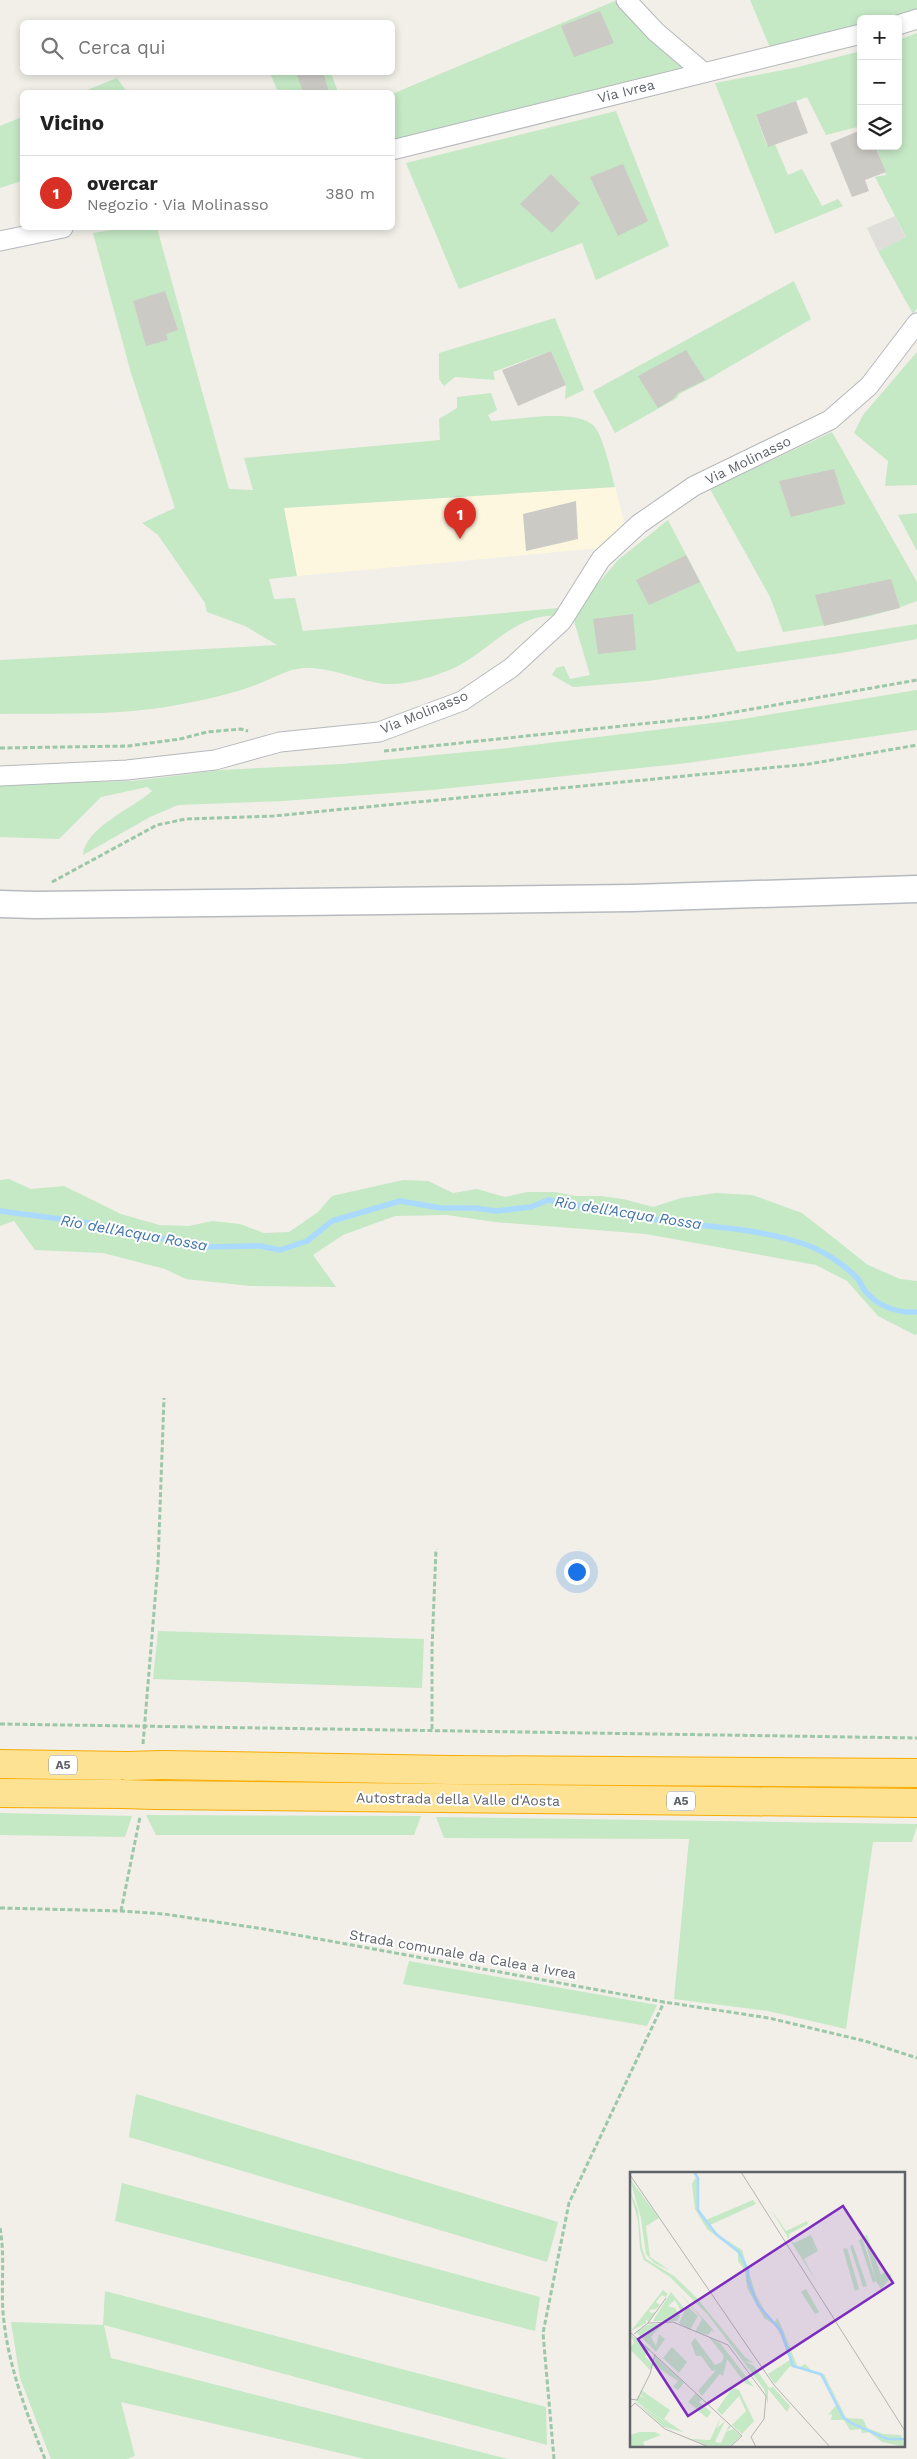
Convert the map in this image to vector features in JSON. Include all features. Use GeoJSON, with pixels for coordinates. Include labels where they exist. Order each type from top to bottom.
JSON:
{"type":"FeatureCollection","features":[{"type":"Feature","properties":{"kind":"highway","name":"Autostrada della Valle d'Aosta"},"geometry":{"type":"LineString","coordinates":[[0,1764],[451,1770],[916,1773]]}},
{"type":"Feature","properties":{"kind":"highway","name":"Autostrada della Valle d'Aosta"},"geometry":{"type":"LineString","coordinates":[[0,1793],[915,1803]]}},
{"type":"Feature","properties":{"kind":"main road"},"geometry":{"type":"LineString","coordinates":[[0,904],[35,906],[632,898],[917,889]]}},
{"type":"Feature","properties":{"kind":"street"},"geometry":{"type":"LineString","coordinates":[[626,0],[656,32],[703,72]]}},
{"type":"Feature","properties":{"kind":"street"},"geometry":{"type":"LineString","coordinates":[[902,24],[917,19]]}},
{"type":"Feature","properties":{"kind":"street","name":"Via Ivrea"},"geometry":{"type":"LineString","coordinates":[[395,149],[857,35]]}},
{"type":"Feature","properties":{"kind":"street"},"geometry":{"type":"LineString","coordinates":[[0,241],[52,230]]}},
{"type":"Feature","properties":{"kind":"street","name":"Via Molinasso"},"geometry":{"type":"LineString","coordinates":[[0,776],[127,770],[215,760],[280,742],[379,732],[462,701],[503,674],[562,621],[601,559],[639,524],[694,486],[830,420],[869,386],[917,323]]}},
{"type":"Feature","properties":{"kind":"path"},"geometry":{"type":"LineString","coordinates":[[375,751],[707,717],[917,680]]}},
{"type":"Feature","properties":{"kind":"path"},"geometry":{"type":"LineString","coordinates":[[0,748],[128,746],[180,739],[207,732],[241,729],[280,742]]}},
{"type":"Feature","properties":{"kind":"path"},"geometry":{"type":"LineString","coordinates":[[35,906],[38,890],[157,825],[186,819],[273,816],[809,764],[917,745]]}},
{"type":"Feature","properties":{"kind":"path"},"geometry":{"type":"LineString","coordinates":[[144,1726],[158,1564],[164,1398]]}},
{"type":"Feature","properties":{"kind":"path"},"geometry":{"type":"LineString","coordinates":[[432,1729],[432,1649],[436,1549]]}},
{"type":"Feature","properties":{"kind":"path"},"geometry":{"type":"LineString","coordinates":[[0,1724],[432,1729],[917,1738]]}},
{"type":"Feature","properties":{"kind":"path"},"geometry":{"type":"LineString","coordinates":[[121,1911],[140,1824]]}},
{"type":"Feature","properties":{"kind":"path","name":"Strada comunale da Calea a Ivrea"},"geometry":{"type":"LineString","coordinates":[[0,1908],[164,1914],[264,1929],[664,2002],[769,2018],[865,2041],[917,2058]]}},
{"type":"Feature","properties":{"kind":"path"},"geometry":{"type":"LineString","coordinates":[[554,2459],[543,2333],[569,2203],[664,2002]]}},
{"type":"Feature","properties":{"kind":"path"},"geometry":{"type":"LineString","coordinates":[[0,2228],[4,2312],[11,2352],[18,2386],[45,2459]]}},
{"type":"Feature","properties":{"kind":"shaded area"},"geometry":{"type":"Polygon","coordinates":[[[895,216],[906,238],[878,251],[867,228],[895,216]]]}},
{"type":"Feature","properties":{"kind":"shaded area"},"geometry":{"type":"Polygon","coordinates":[[[615,487],[625,525],[601,548],[297,576],[283,508],[615,487]]]}},
{"type":"Feature","properties":{"kind":"green space"},"geometry":{"type":"Polygon","coordinates":[[[750,0],[917,0],[917,13],[902,18],[902,15],[857,15],[857,29],[771,50],[750,0]]]}},
{"type":"Feature","properties":{"kind":"green space"},"geometry":{"type":"Polygon","coordinates":[[[615,1],[688,70],[395,142],[395,93],[615,1]]]}},
{"type":"Feature","properties":{"kind":"green space"},"geometry":{"type":"Polygon","coordinates":[[[917,33],[917,308],[913,314],[878,251],[906,237],[875,177],[886,175],[877,150],[902,150],[902,39],[917,33]]]}},
{"type":"Feature","properties":{"kind":"green space"},"geometry":{"type":"Polygon","coordinates":[[[857,52],[857,127],[826,135],[807,97],[756,116],[767,146],[775,144],[788,175],[802,169],[822,206],[838,199],[843,206],[775,234],[715,83],[794,68],[857,52]]]}},
{"type":"Feature","properties":{"kind":"green space"},"geometry":{"type":"Polygon","coordinates":[[[271,75],[332,75],[337,90],[277,90],[271,75]]]}},
{"type":"Feature","properties":{"kind":"green space"},"geometry":{"type":"Polygon","coordinates":[[[117,78],[126,90],[87,90],[117,78]]]}},
{"type":"Feature","properties":{"kind":"green space"},"geometry":{"type":"Polygon","coordinates":[[[616,111],[669,246],[596,280],[582,243],[459,289],[406,163],[616,111]]]}},
{"type":"Feature","properties":{"kind":"green space"},"geometry":{"type":"Polygon","coordinates":[[[20,118],[20,182],[0,188],[0,126],[20,118]]]}},
{"type":"Feature","properties":{"kind":"green space"},"geometry":{"type":"Polygon","coordinates":[[[112,230],[158,230],[229,489],[253,490],[244,458],[440,440],[439,419],[457,408],[457,397],[491,393],[497,410],[488,415],[491,421],[544,416],[573,417],[584,420],[593,425],[597,430],[615,487],[284,508],[297,576],[269,579],[274,599],[295,598],[303,631],[559,608],[557,616],[530,620],[517,626],[458,666],[445,672],[404,683],[379,683],[329,670],[304,668],[286,672],[228,694],[155,709],[89,713],[0,714],[0,660],[277,645],[245,626],[207,612],[205,603],[158,535],[142,523],[175,508],[131,373],[93,233],[112,230]]]}},
{"type":"Feature","properties":{"kind":"green space"},"geometry":{"type":"Polygon","coordinates":[[[794,281],[811,319],[705,381],[679,394],[677,398],[615,433],[593,391],[794,281]]]}},
{"type":"Feature","properties":{"kind":"green space"},"geometry":{"type":"Polygon","coordinates":[[[555,318],[584,390],[565,399],[566,385],[551,351],[493,372],[495,380],[455,377],[444,386],[439,379],[439,353],[555,318]]]}},
{"type":"Feature","properties":{"kind":"green space"},"geometry":{"type":"Polygon","coordinates":[[[917,352],[917,485],[885,486],[888,461],[854,433],[863,415],[917,352]]]}},
{"type":"Feature","properties":{"kind":"green space"},"geometry":{"type":"Polygon","coordinates":[[[832,432],[917,582],[917,601],[885,612],[834,624],[783,632],[770,597],[710,489],[832,432]]]}},
{"type":"Feature","properties":{"kind":"green space"},"geometry":{"type":"Polygon","coordinates":[[[917,513],[917,551],[898,515],[917,513]]]}},
{"type":"Feature","properties":{"kind":"green space"},"geometry":{"type":"Polygon","coordinates":[[[668,520],[737,652],[917,624],[917,639],[841,653],[648,681],[573,687],[552,675],[556,668],[564,666],[570,679],[590,675],[572,614],[618,560],[668,520]]]}},
{"type":"Feature","properties":{"kind":"green space"},"geometry":{"type":"Polygon","coordinates":[[[917,690],[917,730],[687,763],[432,790],[283,801],[178,805],[150,817],[83,855],[86,845],[92,836],[101,827],[152,791],[147,787],[101,797],[59,839],[0,837],[0,784],[133,781],[221,770],[342,764],[499,749],[737,720],[917,690]]]}},
{"type":"Feature","properties":{"kind":"green space"},"geometry":{"type":"Polygon","coordinates":[[[9,1179],[31,1189],[64,1186],[121,1214],[159,1225],[189,1226],[212,1221],[240,1224],[264,1233],[289,1232],[318,1212],[332,1196],[403,1180],[428,1181],[453,1193],[477,1189],[505,1197],[527,1192],[554,1192],[576,1196],[600,1196],[623,1199],[653,1207],[681,1198],[716,1193],[752,1195],[802,1213],[868,1265],[900,1279],[917,1281],[917,1334],[915,1335],[878,1316],[847,1281],[816,1265],[646,1234],[495,1222],[447,1215],[395,1216],[343,1235],[313,1255],[336,1287],[250,1286],[186,1279],[165,1269],[103,1253],[35,1250],[14,1221],[0,1226],[0,1180],[9,1179]]]}},
{"type":"Feature","properties":{"kind":"green space"},"geometry":{"type":"Polygon","coordinates":[[[158,1631],[424,1639],[422,1688],[153,1679],[158,1631]]]}},
{"type":"Feature","properties":{"kind":"green space"},"geometry":{"type":"Polygon","coordinates":[[[0,1813],[132,1816],[125,1837],[0,1835],[0,1813]]]}},
{"type":"Feature","properties":{"kind":"green space"},"geometry":{"type":"Polygon","coordinates":[[[146,1815],[421,1816],[414,1835],[156,1835],[146,1815]]]}},
{"type":"Feature","properties":{"kind":"green space"},"geometry":{"type":"Polygon","coordinates":[[[436,1817],[917,1824],[917,1826],[912,1842],[873,1842],[846,2029],[768,2011],[674,1999],[689,1839],[444,1838],[436,1817]]]}},
{"type":"Feature","properties":{"kind":"green space"},"geometry":{"type":"Polygon","coordinates":[[[409,1961],[657,2005],[647,2026],[403,1984],[409,1961]]]}},
{"type":"Feature","properties":{"kind":"green space"},"geometry":{"type":"Polygon","coordinates":[[[136,2094],[558,2222],[547,2262],[129,2137],[136,2094]]]}},
{"type":"Feature","properties":{"kind":"green space"},"geometry":{"type":"Polygon","coordinates":[[[122,2183],[540,2297],[535,2331],[115,2221],[122,2183]]]}},
{"type":"Feature","properties":{"kind":"green space"},"geometry":{"type":"Polygon","coordinates":[[[105,2291],[546,2407],[547,2445],[104,2325],[111,2358],[508,2459],[365,2459],[121,2402],[135,2456],[127,2459],[51,2459],[20,2378],[11,2322],[103,2325],[105,2291]]]}},
{"type":"Feature","properties":{"kind":"building"},"geometry":{"type":"Polygon","coordinates":[[[600,11],[614,43],[574,57],[561,26],[600,11]]]}},
{"type":"Feature","properties":{"kind":"building"},"geometry":{"type":"Polygon","coordinates":[[[297,75],[324,75],[328,90],[302,90],[297,75]]]}},
{"type":"Feature","properties":{"kind":"building"},"geometry":{"type":"Polygon","coordinates":[[[796,101],[808,133],[768,147],[756,115],[796,101]]]}},
{"type":"Feature","properties":{"kind":"building"},"geometry":{"type":"Polygon","coordinates":[[[857,132],[857,150],[877,150],[886,172],[865,180],[869,191],[852,197],[830,143],[857,132]]]}},
{"type":"Feature","properties":{"kind":"building"},"geometry":{"type":"Polygon","coordinates":[[[623,164],[648,221],[618,236],[590,177],[623,164]]]}},
{"type":"Feature","properties":{"kind":"building"},"geometry":{"type":"Polygon","coordinates":[[[551,174],[580,203],[552,233],[520,204],[551,174]]]}},
{"type":"Feature","properties":{"kind":"building"},"geometry":{"type":"Polygon","coordinates":[[[165,291],[178,330],[166,334],[168,340],[146,346],[133,301],[165,291]]]}},
{"type":"Feature","properties":{"kind":"building"},"geometry":{"type":"Polygon","coordinates":[[[686,350],[705,380],[678,393],[673,399],[658,408],[638,376],[686,350]]]}},
{"type":"Feature","properties":{"kind":"building"},"geometry":{"type":"Polygon","coordinates":[[[551,351],[566,385],[518,406],[502,370],[551,351]]]}},
{"type":"Feature","properties":{"kind":"building"},"geometry":{"type":"Polygon","coordinates":[[[834,469],[845,504],[791,517],[779,481],[834,469]]]}},
{"type":"Feature","properties":{"kind":"building"},"geometry":{"type":"Polygon","coordinates":[[[576,501],[578,539],[526,551],[523,514],[576,501]]]}},
{"type":"Feature","properties":{"kind":"building"},"geometry":{"type":"Polygon","coordinates":[[[686,555],[700,582],[649,605],[636,580],[686,555]]]}},
{"type":"Feature","properties":{"kind":"building"},"geometry":{"type":"Polygon","coordinates":[[[891,579],[900,608],[824,626],[815,595],[891,579]]]}},
{"type":"Feature","properties":{"kind":"building"},"geometry":{"type":"Polygon","coordinates":[[[633,614],[636,650],[598,654],[593,619],[633,614]]]}},
{"type":"Feature","properties":{"kind":"waterway","name":"Rio dell'Acqua Rossa"},"geometry":{"type":"LineString","coordinates":[[0,1211],[90,1223],[203,1247],[260,1246],[280,1250],[307,1241],[332,1221],[400,1201],[441,1208],[475,1208],[496,1211],[531,1207],[548,1200],[641,1217],[739,1230],[788,1239],[818,1250],[840,1263],[858,1279],[865,1290],[877,1302],[896,1310],[917,1312]]}},
{"type":"Feature","properties":{"kind":"place","name":"overcar"},"geometry":{"type":"Point","coordinates":[460,539]}}]}
